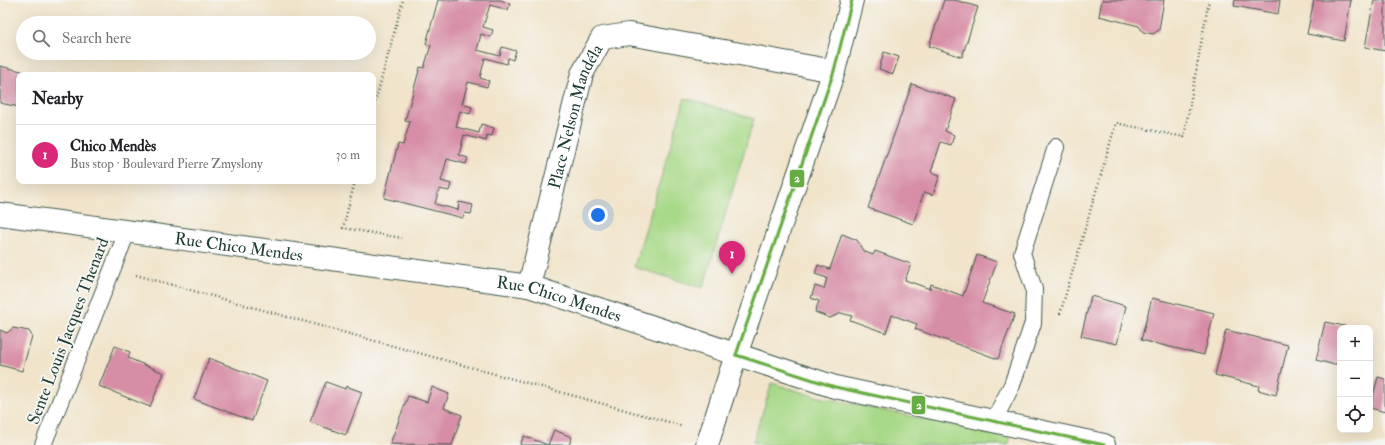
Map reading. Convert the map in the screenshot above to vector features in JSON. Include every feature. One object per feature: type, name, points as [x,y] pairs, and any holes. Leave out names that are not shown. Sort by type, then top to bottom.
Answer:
[{"type":"street","points":[[707,443],[834,71],[852,0]]},
{"type":"street","name":"Place Nelson Mandéla","points":[[528,286],[582,74],[602,38],[629,34],[834,71]]},
{"type":"street","name":"Rue Chico Mendes","points":[[0,214],[528,286],[835,388],[1104,445]]},
{"type":"lane","points":[[993,422],[1012,385],[1033,323],[1034,288],[1022,253],[1056,147]]},
{"type":"lane","name":"Sente Louis Jacques Thenard","points":[[43,445],[127,232]]},
{"type":"path","points":[[376,99],[403,0]]},
{"type":"path","points":[[1058,322],[1116,123],[1184,137],[1209,0]]},
{"type":"path","points":[[354,184],[343,228],[403,238]]},
{"type":"path","points":[[112,269],[676,424],[707,443]]},
{"type":"green space","points":[[685,98],[754,119],[703,288],[634,267]]},
{"type":"green space","points":[[772,383],[810,395],[1011,437],[1008,445],[762,445],[753,442]]},
{"type":"building","points":[[438,0],[501,0],[510,4],[508,10],[490,5],[483,27],[493,30],[491,37],[481,34],[477,50],[500,56],[502,47],[516,51],[513,60],[508,58],[507,64],[485,58],[480,78],[489,81],[487,87],[468,82],[462,104],[472,107],[470,114],[460,111],[456,127],[479,133],[481,124],[494,128],[492,136],[487,135],[486,141],[464,135],[459,155],[468,158],[466,164],[447,159],[441,181],[451,184],[449,191],[439,189],[435,204],[458,210],[459,202],[473,205],[471,214],[465,213],[463,218],[384,198],[398,144],[403,145],[410,122],[405,121],[420,67],[424,68],[431,45],[426,44]]},
{"type":"building","points":[[944,0],[955,0],[978,7],[962,57],[929,46]]},
{"type":"building","points":[[1102,0],[1164,0],[1159,30],[1153,34],[1143,32],[1139,26],[1099,16]]},
{"type":"building","points":[[1235,0],[1280,0],[1278,14],[1234,6]]},
{"type":"building","points":[[1314,0],[1351,0],[1344,41],[1307,34]]},
{"type":"building","points":[[1374,0],[1385,0],[1385,51],[1365,47]]},
{"type":"building","points":[[884,52],[899,57],[893,74],[879,69]]},
{"type":"building","points":[[0,66],[26,72],[16,72],[16,106],[0,103]]},
{"type":"building","points":[[912,84],[956,99],[945,131],[954,135],[951,145],[941,142],[931,172],[940,175],[933,195],[924,192],[913,224],[868,208]]},
{"type":"building","points":[[842,234],[857,240],[863,251],[873,255],[875,251],[911,264],[905,280],[930,289],[931,284],[963,296],[977,255],[997,262],[982,303],[1015,314],[998,359],[915,329],[917,324],[892,315],[886,333],[850,320],[852,316],[841,313],[830,318],[815,312],[819,301],[811,298],[815,286],[824,289],[827,278],[815,274],[818,265],[830,269]]},
{"type":"building","points":[[1091,296],[1126,306],[1117,344],[1081,336]]},
{"type":"building","points":[[1152,298],[1214,313],[1204,355],[1141,340]]},
{"type":"building","points":[[1325,322],[1339,325],[1337,325],[1337,363],[1335,365],[1316,360]]},
{"type":"building","points":[[13,328],[29,331],[32,336],[22,371],[0,365],[0,330],[7,333]]},
{"type":"building","points":[[1226,330],[1288,345],[1276,395],[1258,390],[1259,386],[1215,375]]},
{"type":"building","points":[[115,346],[130,352],[128,358],[164,373],[150,407],[99,386]]},
{"type":"building","points":[[209,358],[267,381],[252,421],[194,399]]},
{"type":"building","points":[[1378,377],[1385,379],[1385,412],[1373,409],[1373,396]]},
{"type":"building","points":[[326,382],[345,389],[346,386],[362,392],[346,435],[310,422]]},
{"type":"building","points":[[432,387],[449,394],[444,408],[462,415],[452,445],[390,444],[408,396],[427,402]]},
{"type":"building","points":[[554,430],[572,437],[569,445],[548,445]]},
{"type":"building","points":[[524,436],[548,445],[520,445]]},
{"type":"transit line","name":"2","points":[[736,355],[834,71],[852,0]]},
{"type":"transit line","name":"2","points":[[736,355],[835,387],[1104,445]]},
{"type":"place","name":"Chico Mendès","points":[[732,274]]}]
